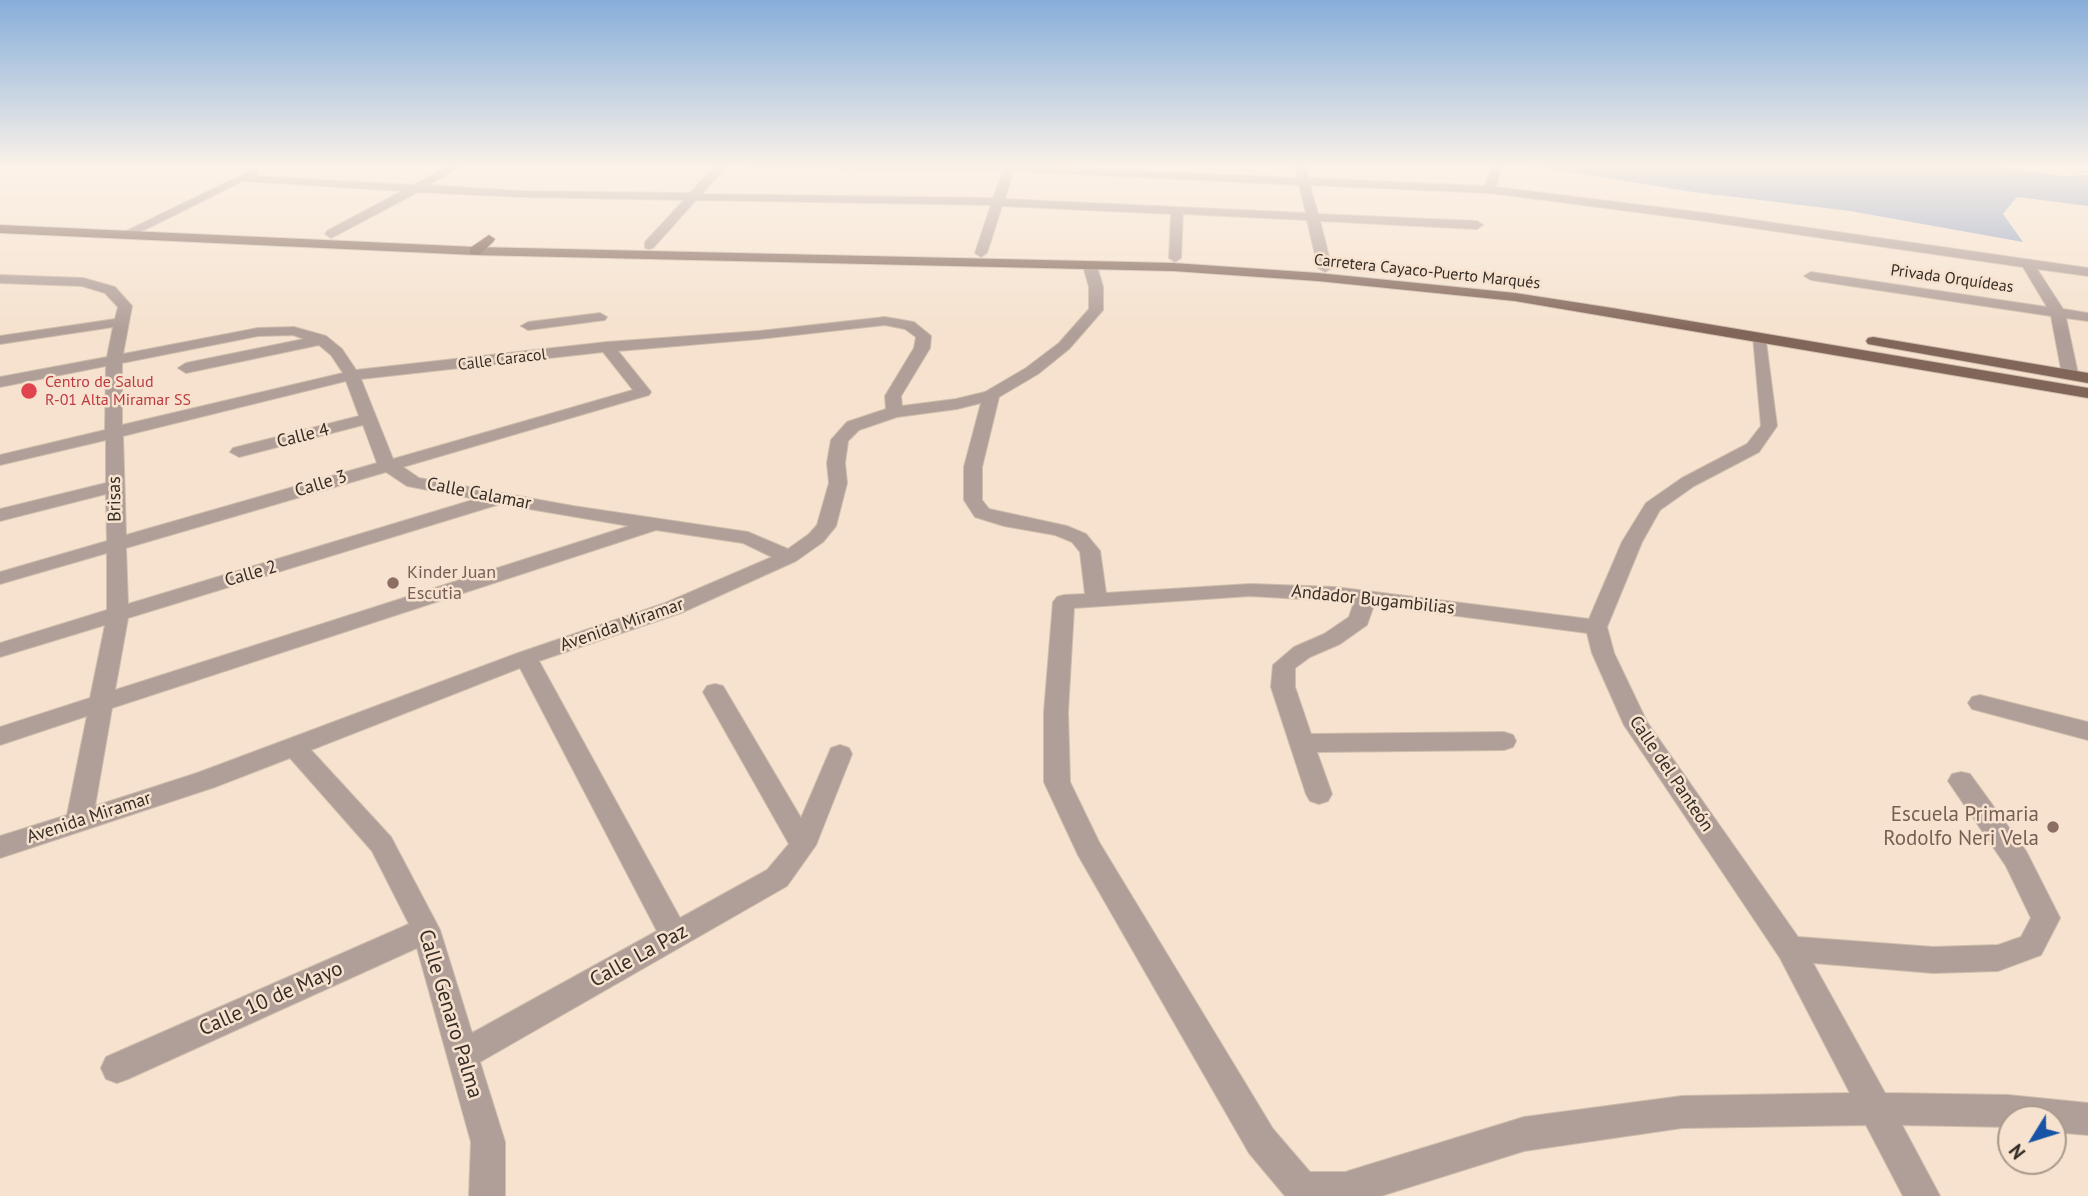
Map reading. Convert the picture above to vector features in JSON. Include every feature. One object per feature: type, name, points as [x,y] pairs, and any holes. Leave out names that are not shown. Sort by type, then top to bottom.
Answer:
[{"type":"highway","points":[[475,251],[489,239]]},
{"type":"main road","name":"Carretera Cayaco-Puerto Marqués","points":[[44,221],[649,245],[1175,258],[1325,268],[1508,286],[1674,308]]},
{"type":"main road","name":"Carretera Cayaco-Puerto Marqués","points":[[0,229],[475,251],[1173,267],[1318,277],[1515,297],[2088,393]]},
{"type":"main road","points":[[1612,312],[1703,318],[2070,378],[2088,378]]},
{"type":"main road","points":[[1863,340],[2070,378],[2088,385]]},
{"type":"street","points":[[124,235],[153,221]]},
{"type":"street","points":[[331,234],[355,221]]},
{"type":"street","points":[[649,245],[671,221]]},
{"type":"street","points":[[981,253],[990,221]]},
{"type":"street","points":[[1175,258],[1177,221]]},
{"type":"street","points":[[1315,221],[1325,268]]},
{"type":"street","points":[[1401,221],[1477,225]]},
{"type":"street","points":[[1731,221],[2088,272]]},
{"type":"street","points":[[2028,264],[2058,313],[2070,378]]},
{"type":"street","name":"Avenida Miramar","points":[[0,846],[79,823],[295,747],[526,658],[673,608],[789,557],[816,538],[826,526],[838,483],[836,463],[840,440],[853,426],[894,412],[957,404],[991,395],[1032,372],[1088,321],[1096,310],[1097,298],[1090,266]]},
{"type":"street","name":"Privada Orquídeas","points":[[1811,276],[2088,317]]},
{"type":"street","name":"Brisas","points":[[0,279],[83,282],[110,290],[125,306],[114,360],[118,612],[79,823]]},
{"type":"street","points":[[534,356],[527,321],[600,317]]},
{"type":"street","name":"Calle Caracol","points":[[1,460],[352,375],[607,347],[759,335],[885,321],[909,325],[924,336],[922,348],[893,396],[894,412]]},
{"type":"street","points":[[0,340],[121,322]]},
{"type":"street","points":[[0,382],[258,332],[294,331],[321,339],[337,352],[352,375],[386,464]]},
{"type":"street","points":[[1596,627],[1632,542],[1653,507],[1688,482],[1753,448],[1769,426],[1760,337]]},
{"type":"street","points":[[186,368],[321,339]]},
{"type":"street","name":"Calle 3","points":[[0,578],[116,546],[386,464],[643,392],[607,347]]},
{"type":"street","points":[[991,395],[972,467],[973,500],[982,513],[1004,520],[1060,530],[1079,538],[1090,551],[1056,712],[1057,782],[1088,847],[1261,1141],[1301,1189],[1345,1190],[1524,1134],[1682,1112],[1877,1109],[2008,1111],[2088,1119]]},
{"type":"street","name":"Calle 4","points":[[239,452],[368,419]]},
{"type":"street","name":"Calle Calamar","points":[[386,464],[413,482],[573,512],[748,538],[789,557]]},
{"type":"street","points":[[0,515],[115,486]]},
{"type":"street","name":"Calle 2","points":[[0,650],[118,612],[502,498]]},
{"type":"street","points":[[0,736],[654,524]]},
{"type":"street","name":"Andador Bugambilias","points":[[1080,601],[1250,590],[1335,593],[1596,627]]},
{"type":"street","points":[[1319,794],[1283,687],[1284,665],[1302,652],[1332,639],[1359,620],[1366,597]]},
{"type":"street","name":"Calle del Panteón","points":[[1596,627],[1603,653],[1636,725],[1790,949],[1922,1196]]},
{"type":"street","points":[[526,658],[675,937]]},
{"type":"street","points":[[715,692],[803,845]]},
{"type":"street","points":[[1980,703],[2088,731]]},
{"type":"street","points":[[1302,743],[1503,741]]},
{"type":"street","name":"Calle Genaro Palma","points":[[295,747],[317,775],[382,844],[426,930],[488,1142],[487,1196]]},
{"type":"street","name":"Calle La Paz","points":[[464,1054],[777,878],[803,845],[840,754]]},
{"type":"street","points":[[1790,949],[1933,960],[1998,958],[2031,946],[2046,918],[2016,859],[1961,781]]},
{"type":"street","name":"Calle 10 de Mayo","points":[[117,1068],[426,930]]},
{"type":"water","points":[[1905,221],[2008,221],[2023,242]]},
{"type":"place","name":"Centro de Salud R-01 Alta Miramar SS","points":[[29,391]]},
{"type":"place","name":"Kinder Juan Escutia","points":[[393,583]]},
{"type":"place","name":"Escuela Primaria Rodolfo Neri Vela","points":[[2053,827]]}]
